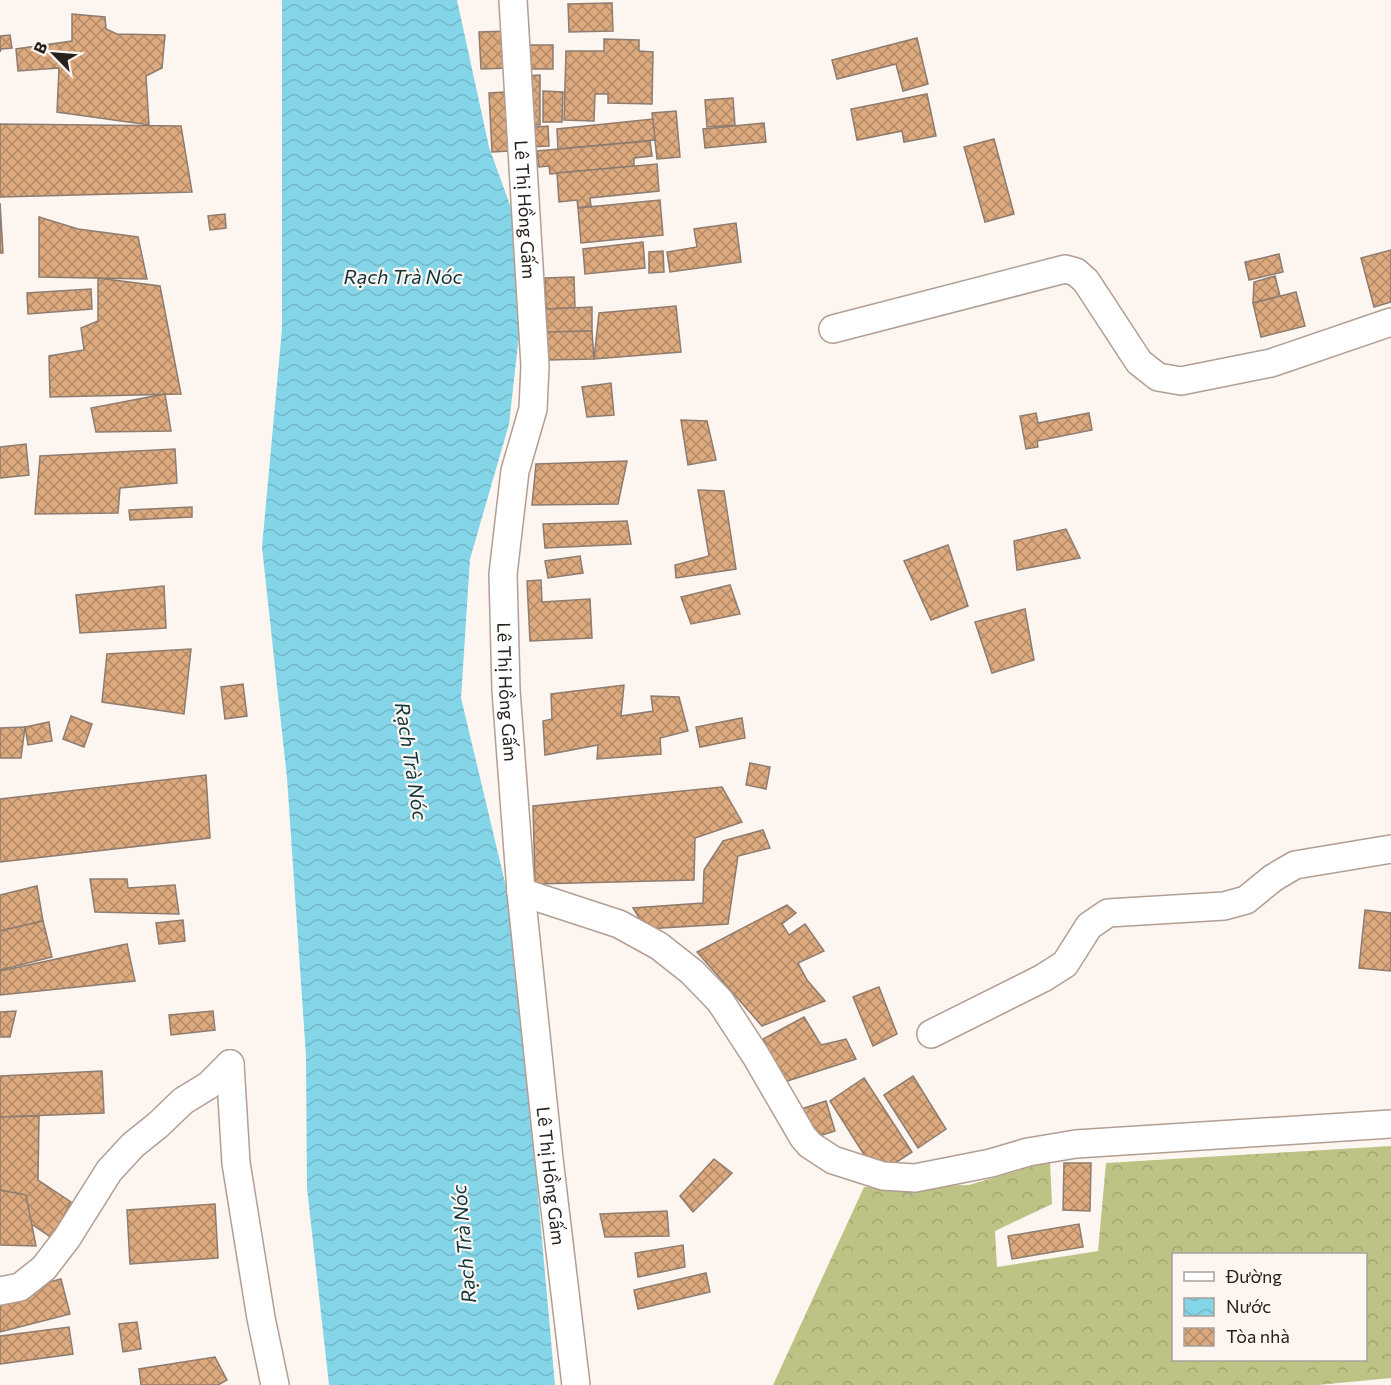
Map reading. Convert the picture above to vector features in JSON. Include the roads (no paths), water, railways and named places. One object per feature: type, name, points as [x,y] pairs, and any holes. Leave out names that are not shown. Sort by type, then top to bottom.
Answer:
[{"type":"street","name":"Lê Thị Hồng Gấm","points":[[513,0],[535,366],[533,409],[515,471],[503,574],[506,690],[521,892],[576,1385]]},
{"type":"street","points":[[833,328],[1065,269],[1076,272],[1086,281],[1139,362],[1158,377],[1181,381],[1270,363],[1391,322]]},
{"type":"street","points":[[931,1034],[1043,978],[1065,964],[1089,926],[1107,913],[1224,906],[1246,900],[1273,878],[1295,866],[1391,849]]},
{"type":"street","points":[[521,892],[619,924],[659,946],[692,972],[720,1001],[756,1056],[802,1137],[833,1160],[883,1176],[915,1178],[946,1173],[1028,1152],[1076,1144],[1391,1124]]},
{"type":"street","points":[[0,1291],[20,1287],[45,1268],[67,1238],[109,1171],[133,1145],[183,1101],[209,1085],[231,1064],[236,1163],[274,1385]]},
{"type":"water","name":"Rạch Trà Nóc","points":[[282,0],[457,0],[489,147],[528,255],[509,424],[470,559],[461,698],[513,916],[555,1385],[329,1385],[307,1188],[306,1056],[287,778],[262,547],[282,329]]}]
